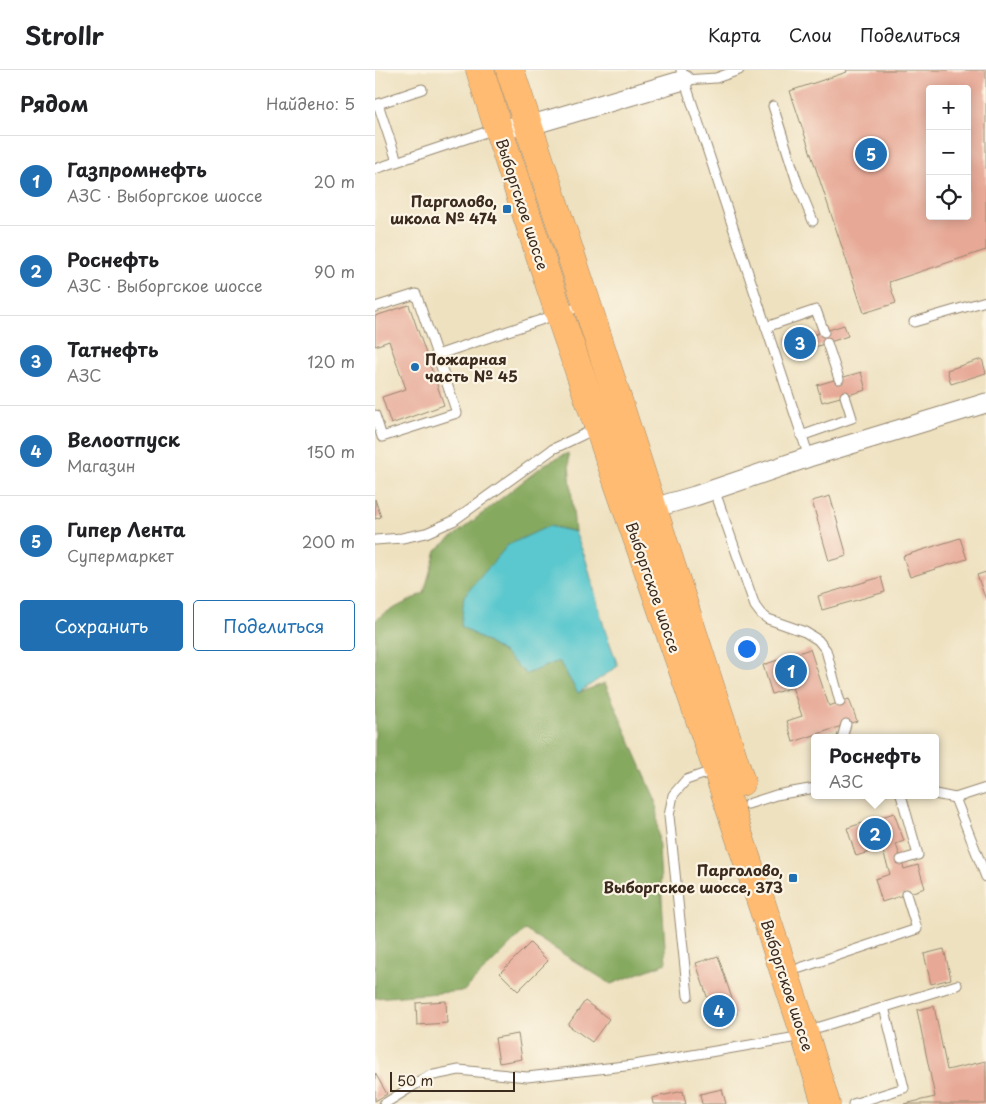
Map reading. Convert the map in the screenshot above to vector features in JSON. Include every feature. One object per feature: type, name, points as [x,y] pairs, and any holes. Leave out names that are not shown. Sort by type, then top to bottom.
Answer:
[{"type":"main road","name":"Выборгское шоссе","points":[[480,70],[559,313],[717,769],[812,1031],[845,1104]]},
{"type":"main road","name":"Выборгское шоссе","points":[[510,70],[800,968],[826,1104]]},
{"type":"street","points":[[498,128],[528,126],[683,75]]},
{"type":"street","points":[[653,508],[695,496],[809,457],[986,403]]},
{"type":"lane","points":[[739,70],[715,74],[683,75],[809,457]]},
{"type":"lane","points":[[397,161],[377,104],[421,88]]},
{"type":"lane","points":[[773,106],[797,182],[813,221]]},
{"type":"lane","points":[[375,169],[498,128]]},
{"type":"lane","points":[[375,308],[416,294],[457,413],[382,437],[375,416]]},
{"type":"lane","points":[[914,322],[986,301]]},
{"type":"lane","points":[[437,354],[587,304]]},
{"type":"lane","points":[[766,327],[817,310],[824,332]]},
{"type":"lane","points":[[827,343],[839,379]]},
{"type":"lane","points":[[801,436],[852,418],[845,396]]},
{"type":"lane","points":[[375,540],[402,538],[426,533],[453,521],[553,449],[599,427]]},
{"type":"lane","points":[[714,489],[755,606],[767,619],[805,632],[818,640],[826,650],[840,702]]},
{"type":"lane","points":[[843,734],[846,724]]},
{"type":"lane","points":[[688,996],[669,816],[673,796],[686,780],[717,769]]},
{"type":"lane","points":[[939,795],[955,798],[986,788]]},
{"type":"lane","points":[[748,804],[775,795],[811,789]]},
{"type":"lane","points":[[955,798],[986,877]]},
{"type":"lane","points":[[901,860],[917,854],[902,799]]},
{"type":"lane","points":[[800,968],[917,929],[906,894]]},
{"type":"lane","points":[[385,1104],[429,1076],[459,1070],[527,1077],[634,1064],[812,1031],[884,1007],[957,986]]},
{"type":"lane","points":[[853,1104],[904,1088],[884,1007]]},
{"type":"green space","points":[[568,453],[575,532],[549,526],[461,626],[504,653],[526,674],[559,661],[578,693],[605,683],[656,801],[666,963],[611,984],[525,930],[464,991],[375,998],[375,621],[383,614],[424,593],[436,550],[545,464]]},
{"type":"water","points":[[549,526],[575,532],[586,560],[604,627],[618,666],[578,693],[559,661],[526,674],[504,653],[461,626],[464,596],[508,545]]},
{"type":"building","points":[[846,70],[986,70],[986,250],[889,282],[896,303],[864,313],[790,91],[847,72]]},
{"type":"building","name":"Пожарная часть № 45","points":[[409,305],[444,405],[391,424],[382,397],[406,389],[389,341],[375,346],[375,316]]},
{"type":"building","points":[[844,325],[848,336],[791,355],[786,338],[808,331],[810,336]]},
{"type":"building","points":[[982,359],[986,373],[951,384],[947,370]]},
{"type":"building","points":[[861,372],[866,390],[822,402],[817,385]]},
{"type":"building","points":[[830,496],[847,556],[829,561],[812,501]]},
{"type":"building","points":[[375,499],[381,517],[375,519]]},
{"type":"building","points":[[960,538],[967,559],[910,577],[903,556]]},
{"type":"building","points":[[986,572],[986,600],[977,575]]},
{"type":"building","points":[[881,577],[885,592],[822,610],[818,596]]},
{"type":"building","points":[[810,649],[829,706],[849,699],[857,721],[817,734],[811,734],[811,736],[793,742],[787,721],[802,716],[792,687],[772,694],[763,665]]},
{"type":"building","points":[[894,813],[904,841],[896,844],[904,869],[918,865],[925,888],[882,902],[875,879],[890,874],[882,848],[856,856],[847,828]]},
{"type":"building","points":[[530,943],[548,961],[518,991],[500,973]]},
{"type":"building","points":[[944,949],[951,979],[931,984],[924,954]]},
{"type":"building","points":[[718,956],[737,1014],[715,1021],[696,963]]},
{"type":"building","points":[[446,1001],[447,1023],[417,1025],[416,1003]]},
{"type":"building","points":[[585,1001],[609,1019],[592,1042],[568,1025]]},
{"type":"building","points":[[934,1006],[947,1070],[986,1061],[986,1104],[904,1104],[935,1097],[917,1010]]},
{"type":"building","points":[[518,1034],[522,1059],[499,1063],[495,1038]]},
{"type":"building","points":[[375,1073],[387,1094],[375,1101]]},
{"type":"building","points":[[722,1089],[726,1104],[702,1104],[700,1094]]},
{"type":"building","points":[[683,1091],[686,1104],[653,1104],[652,1098]]},
{"type":"place","name":"Гипер Лента","points":[[871,154]]},
{"type":"place","name":"Парголово, школа № 474","points":[[507,209]]},
{"type":"place","name":"Татнефть","points":[[800,343]]},
{"type":"place","name":"Пожарная часть № 45","points":[[415,367]]},
{"type":"place","name":"Газпромнефть","points":[[791,671]]},
{"type":"place","name":"Роснефть","points":[[875,834]]},
{"type":"place","name":"Парголово, Выборгское шоссе, 373","points":[[793,878]]},
{"type":"place","name":"Велоотпуск","points":[[719,1011]]}]
